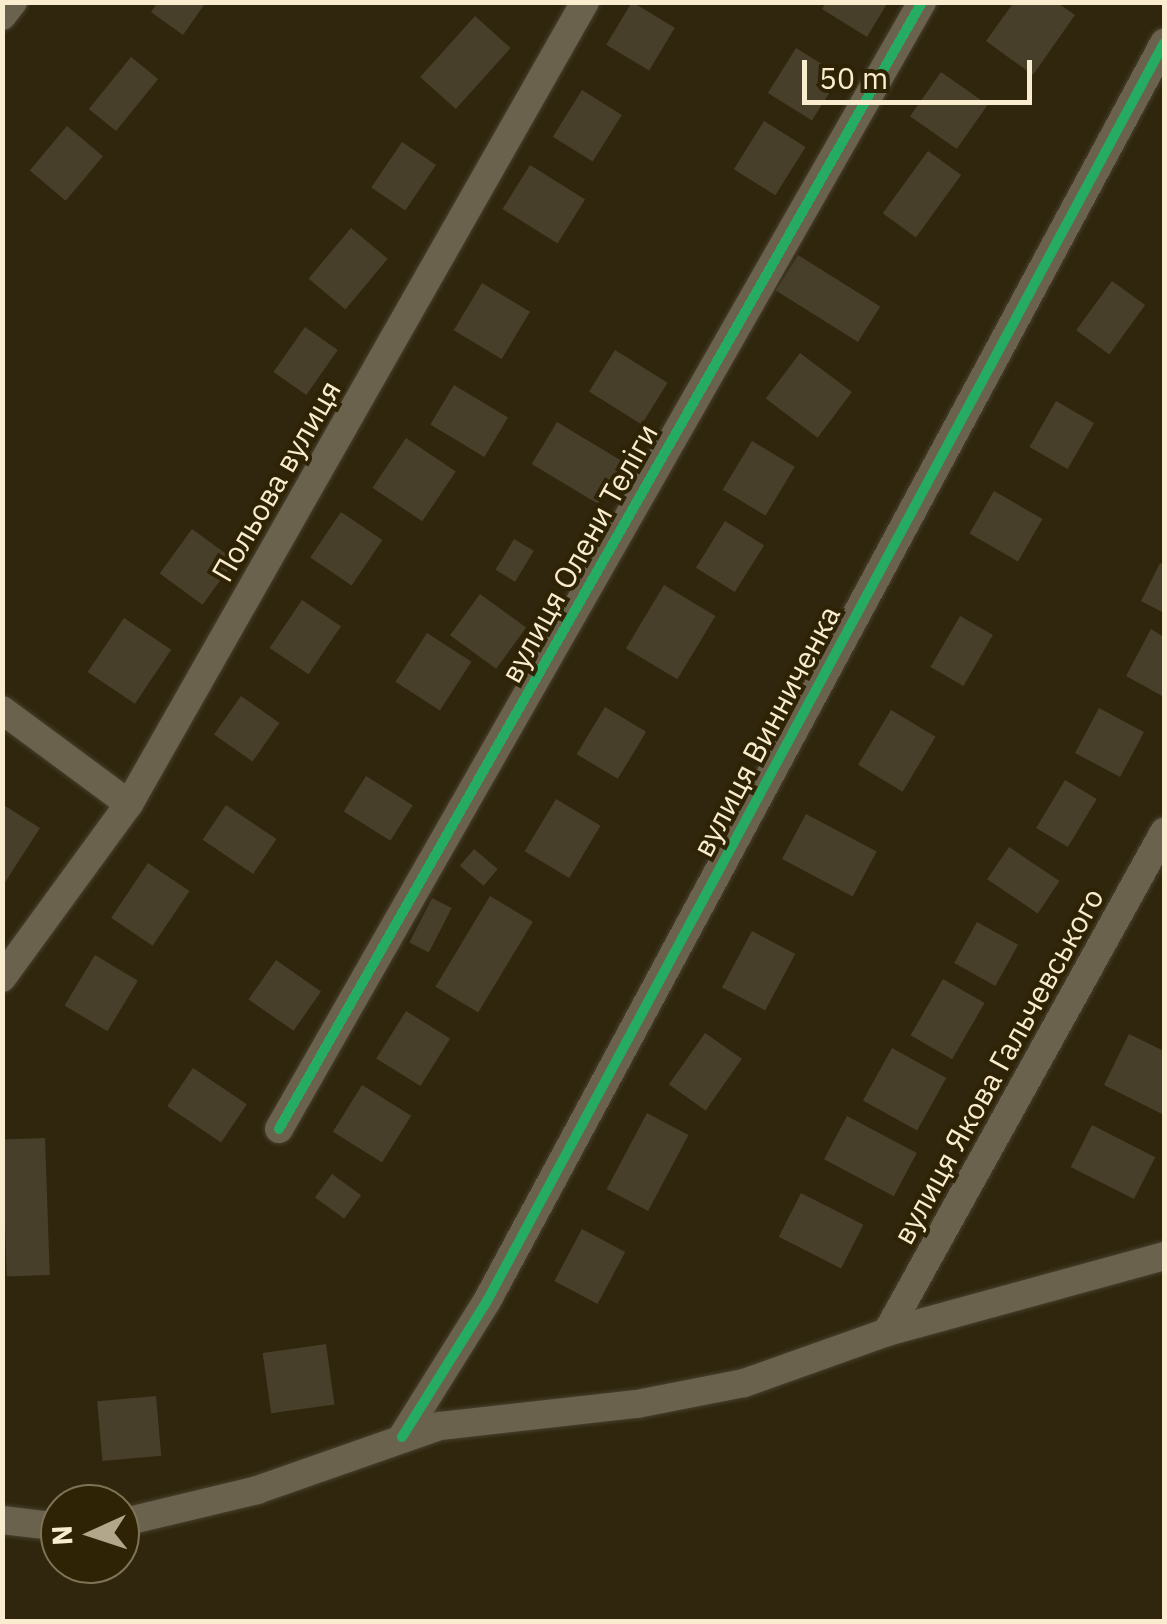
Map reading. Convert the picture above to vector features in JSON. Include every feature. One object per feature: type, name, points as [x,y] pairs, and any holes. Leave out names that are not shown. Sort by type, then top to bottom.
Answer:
[{"type":"street","points":[[2,16],[14,2]]},
{"type":"street","name":"Польова вулиця","points":[[2,978],[129,804],[585,2]]},
{"type":"street","name":"вулиця Олени Теліги","points":[[280,1130],[922,2]]},
{"type":"street","name":"вулиця Винниченка","points":[[402,1437],[487,1301],[1164,43]]},
{"type":"street","points":[[2,710],[129,804]]},
{"type":"street","name":"вулиця Якова Гальчевського","points":[[888,1332],[1164,832]]},
{"type":"street","points":[[140,1518],[257,1490],[402,1437],[474,1420],[710,1392],[888,1332],[1164,1256]]},
{"type":"street","points":[[2,1520],[40,1525]]},
{"type":"building","points":[[158,2],[206,2],[183,35],[151,12]]},
{"type":"building","points":[[632,2],[675,28],[649,71],[606,45]]},
{"type":"building","points":[[826,2],[888,2],[867,37],[822,9]]},
{"type":"building","points":[[1014,2],[1056,2],[1075,15],[1033,75],[986,41]]},
{"type":"building","points":[[475,16],[511,48],[456,109],[420,77]]},
{"type":"building","points":[[796,48],[840,76],[812,121],[768,93]]},
{"type":"building","points":[[131,57],[158,79],[116,131],[89,109]]},
{"type":"building","points":[[941,72],[988,105],[957,149],[910,116]]},
{"type":"building","points":[[582,90],[622,115],[593,162],[553,137]]},
{"type":"building","points":[[764,121],[806,147],[775,195],[734,169]]},
{"type":"building","points":[[67,126],[103,156],[66,201],[30,170]]},
{"type":"building","points":[[402,142],[436,165],[405,211],[371,188]]},
{"type":"building","points":[[928,151],[961,175],[916,237],[883,213]]},
{"type":"building","points":[[530,165],[585,199],[558,244],[502,209]]},
{"type":"building","points":[[351,228],[388,259],[345,309],[309,279]]},
{"type":"building","points":[[798,255],[880,306],[858,342],[776,291]]},
{"type":"building","points":[[1112,281],[1145,305],[1109,354],[1076,330]]},
{"type":"building","points":[[482,283],[530,312],[502,359],[454,330]]},
{"type":"building","points":[[305,327],[338,350],[306,395],[273,372]]},
{"type":"building","points":[[615,350],[668,383],[642,424],[589,392]]},
{"type":"building","points":[[800,353],[852,392],[818,438],[766,399]]},
{"type":"building","points":[[454,385],[508,417],[484,457],[430,424]]},
{"type":"building","points":[[1056,401],[1094,423],[1068,469],[1030,447]]},
{"type":"building","points":[[557,422],[623,462],[598,504],[532,464]]},
{"type":"building","points":[[406,438],[456,472],[422,521],[372,488]]},
{"type":"building","points":[[752,441],[795,467],[766,516],[723,490]]},
{"type":"building","points":[[994,491],[1042,519],[1018,561],[970,533]]},
{"type":"building","points":[[341,512],[382,540],[352,586],[310,558]]},
{"type":"building","points":[[725,521],[764,545],[735,592],[696,568]]},
{"type":"building","points":[[192,529],[235,560],[203,605],[160,573]]},
{"type":"building","points":[[514,539],[534,551],[515,582],[495,570]]},
{"type":"building","points":[[1160,563],[1164,565],[1164,613],[1141,601]]},
{"type":"building","points":[[664,585],[715,616],[677,679],[626,648]]},
{"type":"building","points":[[480,594],[526,628],[496,669],[450,635]]},
{"type":"building","points":[[302,600],[341,626],[309,674],[270,648]]},
{"type":"building","points":[[960,616],[993,635],[963,686],[930,667]]},
{"type":"building","points":[[124,618],[171,650],[135,704],[88,672]]},
{"type":"building","points":[[1151,629],[1164,637],[1164,697],[1126,676]]},
{"type":"building","points":[[427,633],[471,662],[440,711],[395,682]]},
{"type":"building","points":[[241,696],[280,723],[253,761],[214,735]]},
{"type":"building","points":[[605,707],[646,732],[618,779],[577,754]]},
{"type":"building","points":[[1099,708],[1144,732],[1120,777],[1075,753]]},
{"type":"building","points":[[891,710],[936,737],[903,792],[858,765]]},
{"type":"building","points":[[366,776],[413,805],[390,841],[344,812]]},
{"type":"building","points":[[1065,780],[1097,799],[1068,847],[1036,828]]},
{"type":"building","points":[[556,799],[601,826],[569,878],[525,851]]},
{"type":"building","points":[[2,804],[40,828],[2,887]]},
{"type":"building","points":[[226,805],[277,839],[253,874],[203,840]]},
{"type":"building","points":[[806,814],[877,852],[853,897],[782,859]]},
{"type":"building","points":[[1009,847],[1060,881],[1038,913],[987,879]]},
{"type":"building","points":[[474,849],[498,869],[484,886],[460,866]]},
{"type":"building","points":[[148,863],[189,891],[153,946],[111,918]]},
{"type":"building","points":[[490,896],[533,922],[478,1013],[435,987]]},
{"type":"building","points":[[432,898],[452,908],[429,953],[409,943]]},
{"type":"building","points":[[977,922],[1018,945],[995,986],[954,963]]},
{"type":"building","points":[[752,931],[795,954],[765,1011],[722,988]]},
{"type":"building","points":[[95,955],[138,981],[107,1031],[65,1006]]},
{"type":"building","points":[[276,960],[321,992],[294,1031],[248,999]]},
{"type":"building","points":[[943,979],[985,1003],[952,1059],[911,1035]]},
{"type":"building","points":[[406,1011],[450,1039],[420,1086],[376,1058]]},
{"type":"building","points":[[705,1033],[742,1059],[706,1110],[669,1085]]},
{"type":"building","points":[[1129,1034],[1164,1051],[1164,1115],[1104,1085]]},
{"type":"building","points":[[892,1048],[946,1078],[917,1131],[863,1100]]},
{"type":"building","points":[[193,1068],[247,1104],[221,1142],[167,1106]]},
{"type":"building","points":[[362,1085],[411,1116],[382,1162],[333,1132]]},
{"type":"building","points":[[647,1113],[688,1135],[648,1211],[607,1189]]},
{"type":"building","points":[[847,1116],[917,1153],[894,1196],[824,1159]]},
{"type":"building","points":[[1092,1125],[1155,1157],[1134,1199],[1071,1167]]},
{"type":"building","points":[[45,1138],[50,1275],[7,1276],[2,1140]]},
{"type":"building","points":[[332,1174],[361,1195],[344,1219],[315,1197]]},
{"type":"building","points":[[801,1193],[863,1225],[841,1268],[779,1237]]},
{"type":"building","points":[[582,1229],[625,1252],[598,1304],[554,1281]]},
{"type":"building","points":[[326,1344],[334,1404],[271,1413],[263,1353]]},
{"type":"building","points":[[156,1396],[161,1456],[102,1461],[97,1401]]},
{"type":"cycle path","points":[[279,1129],[922,2]]},
{"type":"cycle path","points":[[402,1437],[487,1301],[1164,43]]}]
